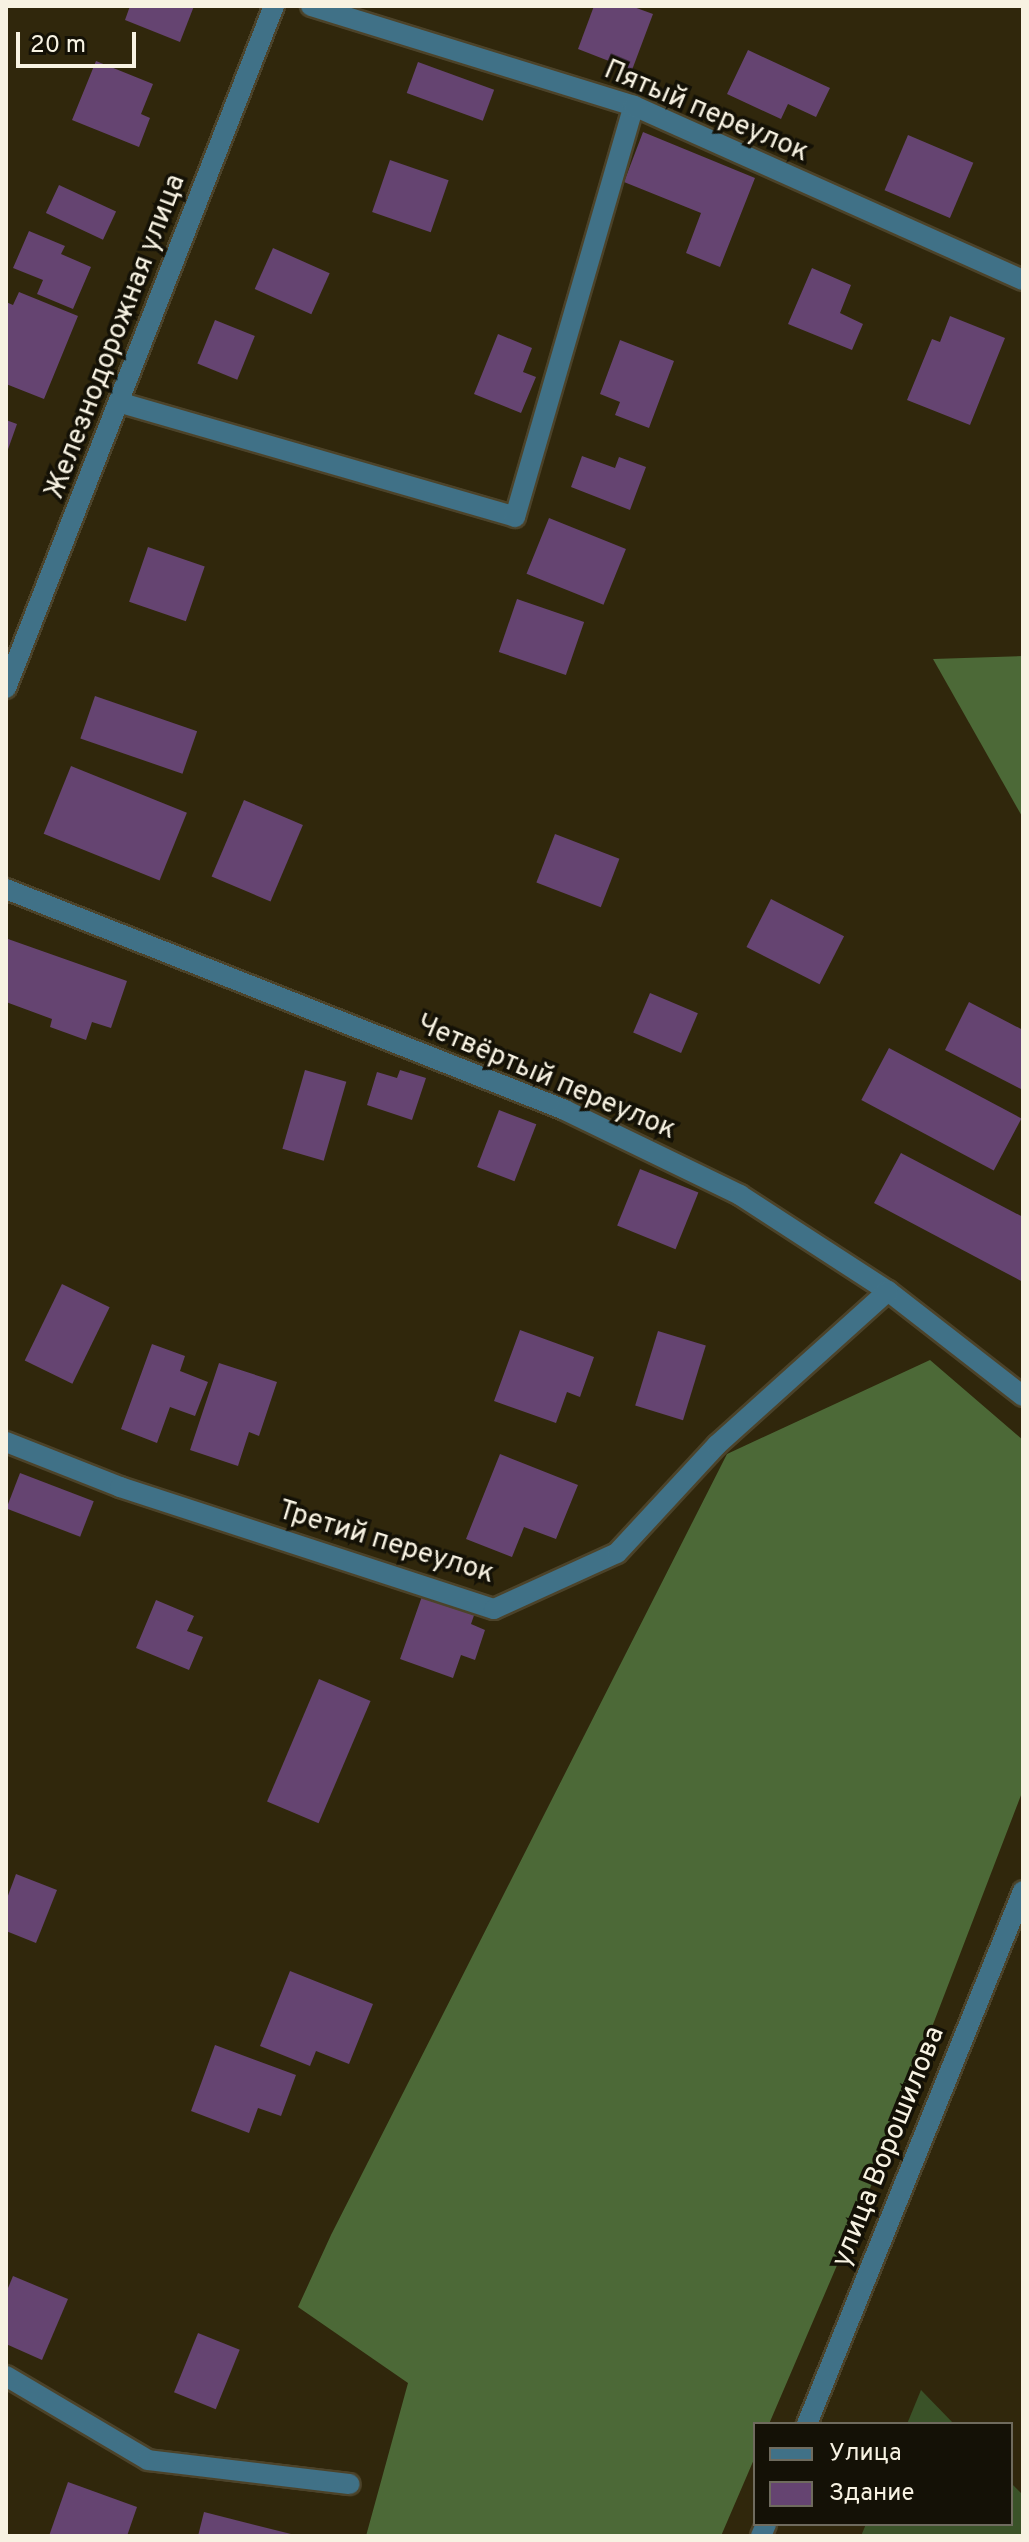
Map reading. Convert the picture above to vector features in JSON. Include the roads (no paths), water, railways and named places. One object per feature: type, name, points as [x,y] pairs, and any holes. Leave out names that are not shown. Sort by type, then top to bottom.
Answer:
[{"type":"street","name":"Железнодорожная улица","points":[[6,688],[121,403],[274,6]]},
{"type":"street","name":"Пятый переулок","points":[[311,6],[634,106],[1023,280]]},
{"type":"street","points":[[121,403],[515,517],[634,106]]},
{"type":"street","name":"Четвёртый переулок","points":[[6,889],[565,1110],[740,1195],[888,1291],[1023,1396]]},
{"type":"street","name":"Третий переулок","points":[[6,1442],[120,1487],[494,1609],[617,1553],[717,1445],[888,1291]]},
{"type":"street","name":"улица Ворошилова","points":[[808,2422],[1023,1891]]},
{"type":"street","points":[[6,2376],[148,2460],[350,2484]]}]
